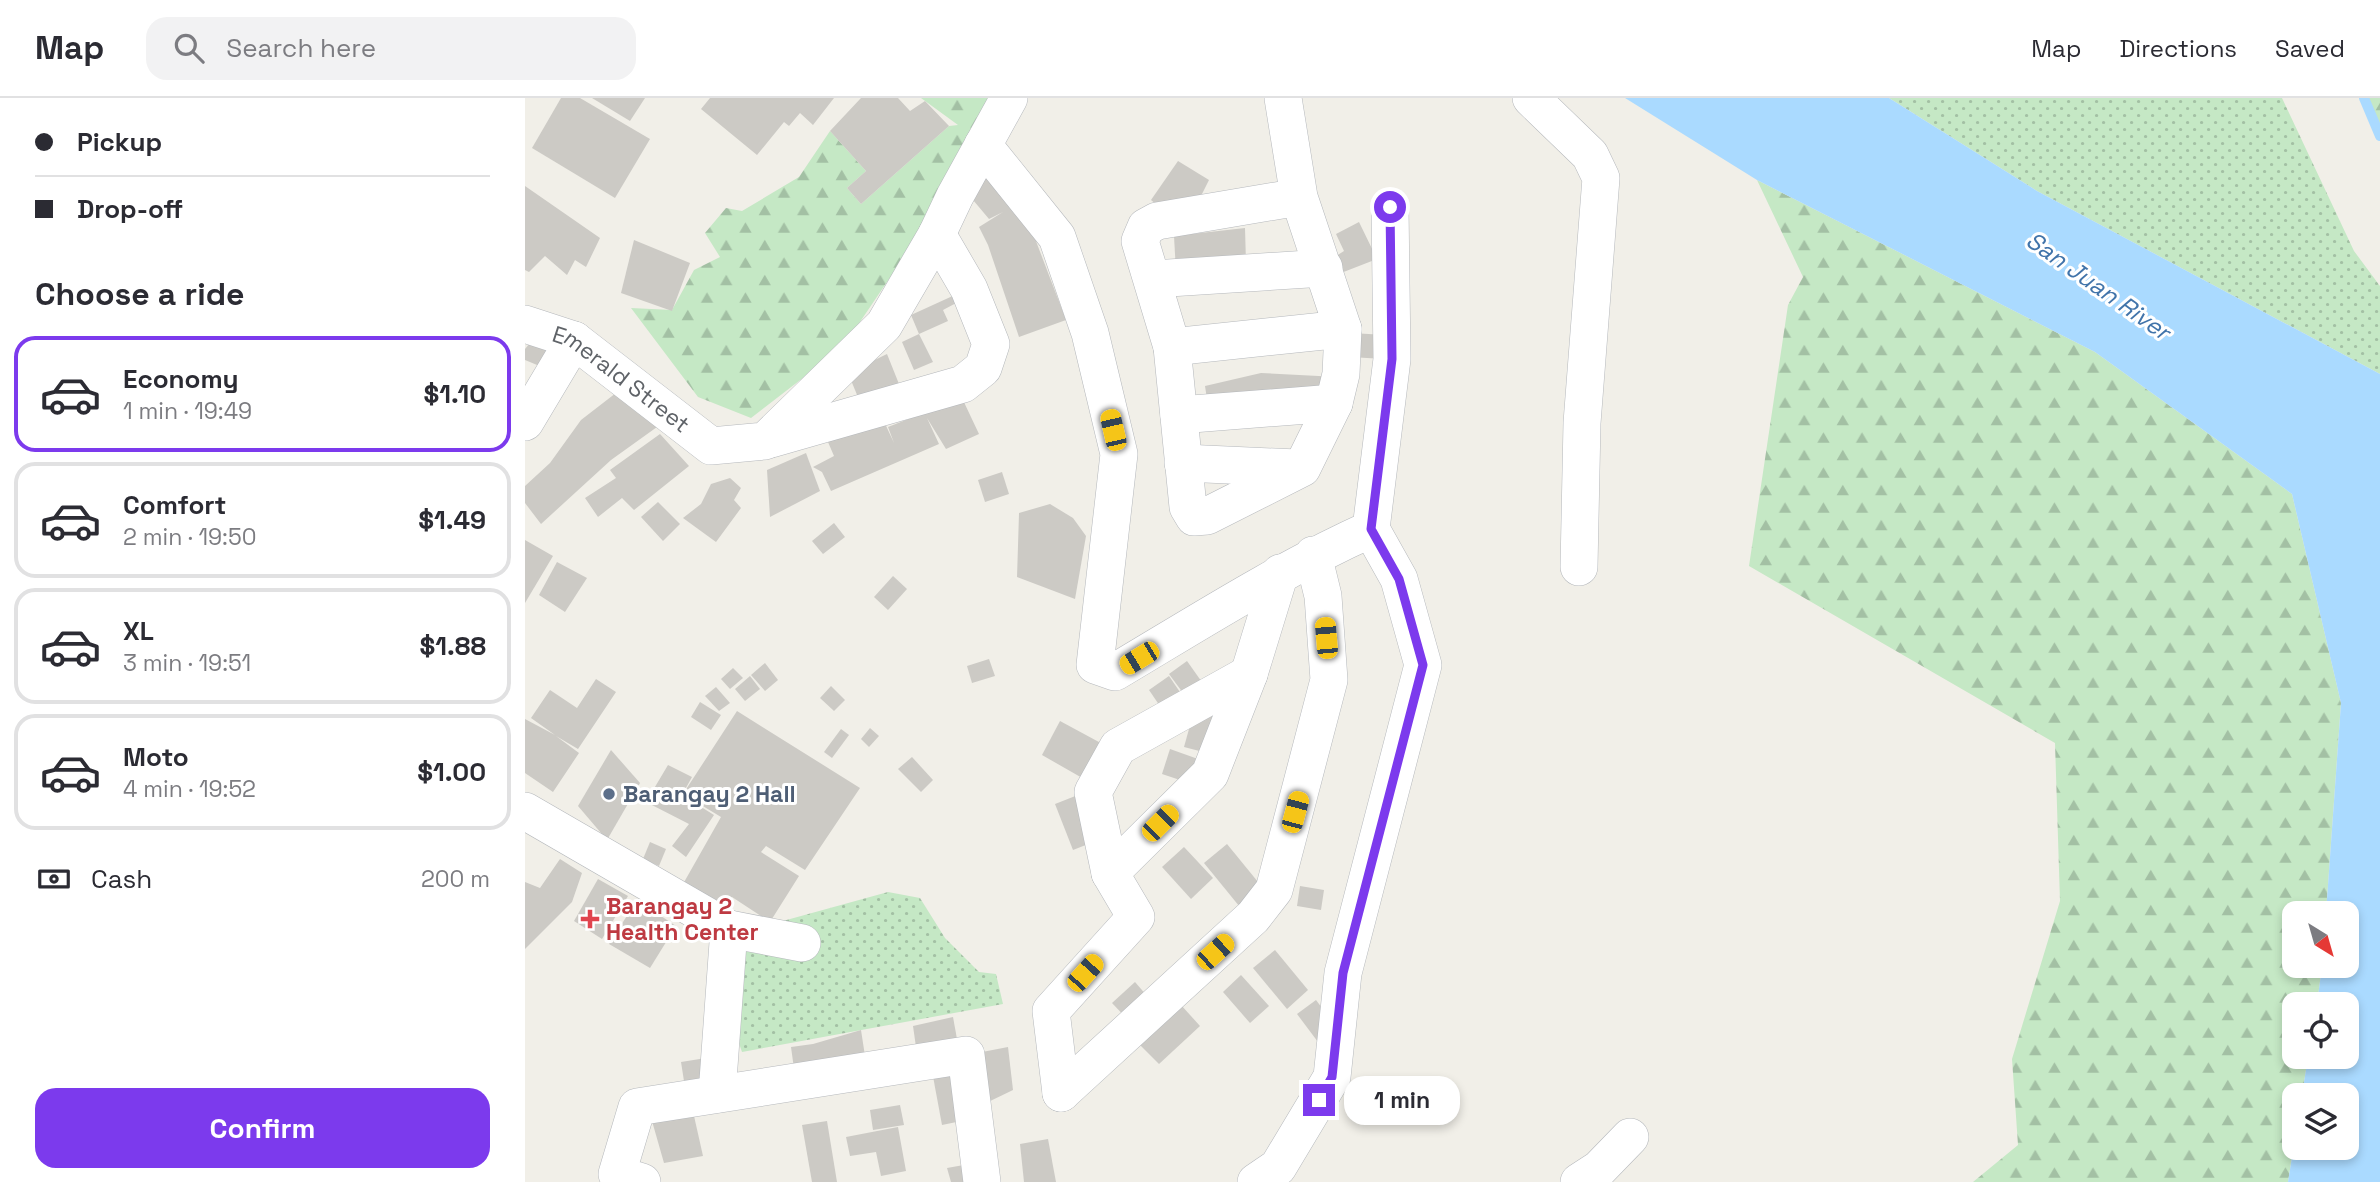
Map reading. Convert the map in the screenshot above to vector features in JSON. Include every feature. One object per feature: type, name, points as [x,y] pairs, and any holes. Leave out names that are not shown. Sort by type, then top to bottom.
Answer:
[{"type":"street","points":[[765,441],[884,325],[937,234],[1009,98]]},
{"type":"street","points":[[1283,98],[1300,197],[1343,328],[1341,374],[1334,403],[1302,468],[1207,516],[1194,517],[1188,507],[1173,347],[1140,241],[1146,227],[1157,221],[1300,197]]},
{"type":"street","points":[[1531,98],[1590,155],[1601,178],[1582,423],[1579,567]]},
{"type":"street","points":[[983,145],[1057,237],[1090,333],[1119,454],[1095,665],[1115,672],[1280,573],[1371,529]]},
{"type":"street","points":[[1256,1182],[1278,1167],[1332,1077],[1343,973],[1423,665],[1399,579],[1371,529],[1392,359],[1390,207]]},
{"type":"street","points":[[765,441],[963,384],[983,368],[991,344],[968,289],[937,234]]},
{"type":"street","points":[[1153,279],[1324,268]]},
{"type":"street","name":"Emerald Street","points":[[525,324],[574,340],[711,446],[765,441]]},
{"type":"street","points":[[1173,347],[1343,328]]},
{"type":"street","points":[[525,422],[574,340]]},
{"type":"street","points":[[1179,415],[1334,403]]},
{"type":"street","points":[[1183,463],[1302,468]]},
{"type":"street","points":[[1249,674],[1118,747],[1093,792],[1110,873],[1136,917],[1051,1011],[1061,1093],[1253,917],[1274,890],[1329,680],[1323,596],[1313,555]]},
{"type":"street","points":[[1110,873],[1210,774],[1249,674],[1280,573]]},
{"type":"street","points":[[525,811],[729,929],[802,943]]},
{"type":"street","points":[[717,1094],[729,929]]},
{"type":"street","points":[[642,1182],[617,1174],[637,1107],[966,1055],[982,1182]]},
{"type":"street","points":[[1579,1182],[1599,1170],[1630,1137]]},
{"type":"green space","points":[[921,98],[1009,98],[843,347],[751,418],[698,397],[631,308],[672,310],[694,270],[720,257],[705,233],[726,208],[742,211],[799,177],[830,131],[866,171],[847,188],[861,204],[949,126],[958,125]]},
{"type":"green space","points":[[1889,98],[2282,98],[2354,251],[2380,286],[2380,374],[2037,191]]},
{"type":"green space","points":[[2364,98],[2380,98],[2380,136]]},
{"type":"green space","points":[[1757,180],[2095,352],[2292,494],[2341,703],[2327,901],[2282,901],[2282,978],[2320,978],[2319,992],[2282,992],[2282,1069],[2306,1069],[2304,1083],[2282,1083],[2282,1160],[2291,1160],[2288,1182],[1973,1182],[2018,1145],[2012,1059],[2060,901],[2055,743],[1749,566],[1788,305],[1803,277]]},
{"type":"green space","points":[[888,892],[920,898],[945,938],[979,972],[996,974],[1003,1004],[742,1052],[724,999],[720,949],[761,927]]},
{"type":"water","name":"San Juan River","points":[[1625,98],[1889,98],[2037,191],[2380,374],[2380,1182],[2288,1182],[2291,1160],[2359,1160],[2359,1083],[2304,1083],[2306,1069],[2359,1069],[2359,992],[2319,992],[2320,978],[2359,978],[2359,901],[2327,901],[2341,703],[2292,494],[2095,352],[1757,180]]},
{"type":"building","points":[[561,98],[580,98],[650,139],[615,198],[532,148]]},
{"type":"building","points":[[592,98],[645,98],[630,121]]},
{"type":"building","points":[[710,98],[834,98],[813,125],[800,113],[789,126],[784,122],[757,155],[701,109]]},
{"type":"building","points":[[861,98],[898,98],[910,111],[925,101],[949,126],[861,204],[847,188],[866,171],[830,131]]},
{"type":"building","points":[[1178,161],[1209,180],[1194,210],[1167,213],[1151,200]]},
{"type":"building","points":[[987,164],[1031,228],[1066,320],[1019,337],[988,245],[979,227],[1003,212],[989,219],[968,194]]},
{"type":"building","points":[[525,186],[600,238],[586,267],[575,260],[567,275],[545,256],[529,272],[525,270]]},
{"type":"building","points":[[1359,222],[1377,259],[1341,273],[1333,258],[1344,251],[1336,234]]},
{"type":"building","points":[[1245,228],[1246,263],[1176,272],[1174,236]]},
{"type":"building","points":[[634,240],[690,263],[672,311],[621,293]]},
{"type":"building","points":[[957,294],[960,301],[943,310],[948,321],[919,334],[911,315]]},
{"type":"building","points":[[1351,333],[1386,335],[1384,359],[1350,357]]},
{"type":"building","points":[[919,334],[933,362],[914,370],[902,342]]},
{"type":"building","points":[[534,338],[553,348],[542,367],[525,360],[525,349]]},
{"type":"building","points":[[887,354],[899,384],[860,402],[848,373]]},
{"type":"building","points":[[1261,373],[1338,377],[1330,399],[1209,412],[1205,386]]},
{"type":"building","points":[[625,386],[657,427],[611,460],[541,524],[525,503],[525,486],[550,463],[581,420]]},
{"type":"building","points":[[962,398],[979,434],[946,449],[927,418],[939,444],[831,491],[822,472],[813,467],[834,456],[828,442],[850,430],[882,417],[894,443],[888,427]]},
{"type":"building","points":[[660,434],[689,466],[634,510],[622,498],[598,517],[585,498],[616,478],[610,470]]},
{"type":"building","points":[[806,453],[820,491],[770,517],[767,470]]},
{"type":"building","points":[[1002,472],[1009,494],[985,502],[978,480]]},
{"type":"building","points":[[730,478],[741,488],[734,500],[741,508],[716,542],[683,518],[701,504],[711,484]]},
{"type":"building","points":[[658,502],[680,524],[663,541],[641,517]]},
{"type":"building","points":[[1050,504],[1073,518],[1086,536],[1075,599],[1017,577],[1019,513]]},
{"type":"building","points":[[834,523],[845,537],[823,554],[812,541]]},
{"type":"building","points":[[525,540],[553,556],[525,603]]},
{"type":"building","points":[[557,562],[587,578],[565,612],[539,595]]},
{"type":"building","points":[[893,576],[907,589],[888,610],[874,597]]},
{"type":"building","points":[[989,659],[995,676],[972,683],[967,666]]},
{"type":"building","points":[[1187,661],[1204,685],[1186,697],[1169,674]]},
{"type":"building","points":[[765,663],[778,680],[765,691],[751,675]]},
{"type":"building","points":[[733,668],[743,678],[730,689],[721,679]]},
{"type":"building","points":[[750,676],[760,689],[745,701],[735,689]]},
{"type":"building","points":[[1169,676],[1184,698],[1164,712],[1149,690]]},
{"type":"building","points":[[596,679],[616,692],[578,749],[556,736],[579,753],[553,792],[525,773],[525,719],[555,735],[531,718],[550,690],[577,708]]},
{"type":"building","points":[[831,686],[845,700],[834,711],[820,698]]},
{"type":"building","points":[[716,687],[730,703],[719,711],[705,696]]},
{"type":"building","points":[[700,702],[721,715],[711,730],[691,717]]},
{"type":"building","points":[[737,711],[860,788],[805,870],[766,846],[761,852],[799,876],[770,922],[732,897],[723,911],[683,884],[721,817],[683,794]]},
{"type":"building","points":[[1194,711],[1222,718],[1211,754],[1184,747]]},
{"type":"building","points":[[1060,721],[1110,748],[1091,783],[1042,755]]},
{"type":"building","points":[[870,728],[879,736],[869,747],[861,739]]},
{"type":"building","points":[[841,729],[849,735],[832,758],[824,752]]},
{"type":"building","points":[[1170,749],[1198,759],[1189,783],[1162,774]]},
{"type":"building","name":"Barangay 2 Hall","points":[[611,750],[640,783],[607,840],[578,806]]},
{"type":"building","points":[[912,757],[933,780],[921,792],[898,769]]},
{"type":"building","points":[[668,765],[692,777],[682,795],[714,815],[686,857],[672,846],[689,824],[646,802]]},
{"type":"building","points":[[1083,793],[1101,839],[1073,850],[1055,804]]},
{"type":"building","points":[[650,842],[666,849],[659,866],[643,859]]},
{"type":"building","points":[[1227,844],[1267,893],[1244,912],[1204,863]]},
{"type":"building","points":[[1184,847],[1213,878],[1191,899],[1162,867]]},
{"type":"building","points":[[560,859],[582,873],[572,902],[525,949],[525,882],[540,888]]},
{"type":"building","points":[[598,879],[628,896],[602,939],[574,921]]},
{"type":"building","points":[[1300,886],[1324,890],[1321,910],[1297,906]]},
{"type":"building","points":[[637,900],[676,926],[650,968],[609,944]]},
{"type":"building","points":[[1275,950],[1308,990],[1287,1009],[1253,968]]},
{"type":"building","points":[[1241,975],[1269,1006],[1250,1023],[1223,992]]},
{"type":"building","points":[[1135,982],[1154,1004],[1132,1024],[1112,1003]]},
{"type":"building","points":[[1316,1000],[1337,1028],[1318,1042],[1297,1014]]},
{"type":"building","points":[[1181,1005],[1200,1026],[1159,1064],[1138,1043]]},
{"type":"building","points":[[953,1017],[959,1050],[918,1061],[913,1026]]},
{"type":"building","points":[[861,1030],[867,1069],[795,1076],[791,1047],[813,1044]]},
{"type":"building","points":[[1008,1047],[1013,1090],[982,1105],[977,1053]]},
{"type":"building","points":[[706,1058],[711,1090],[686,1094],[681,1062]]},
{"type":"building","points":[[961,1065],[971,1119],[942,1125],[932,1071]]},
{"type":"building","points":[[900,1105],[904,1125],[873,1130],[870,1110]]},
{"type":"building","points":[[692,1107],[703,1156],[664,1163],[650,1114]]},
{"type":"building","points":[[827,1121],[837,1182],[812,1182],[802,1125]]},
{"type":"building","points":[[898,1127],[906,1171],[881,1176],[876,1152],[850,1156],[846,1137]]},
{"type":"building","points":[[1048,1139],[1056,1182],[1024,1182],[1020,1144]]},
{"type":"building","points":[[975,1163],[979,1182],[951,1182],[947,1168]]},
{"type":"waterway","points":[[2364,98],[2380,136]]},
{"type":"place","name":"Barangay 2 Hall","points":[[609,794]]},
{"type":"place","name":"Barangay 2 Health Center","points":[[590,919]]},
{"type":"route","points":[[1319,1100],[1332,1077],[1343,973],[1423,665],[1399,579],[1371,529],[1392,359],[1390,207]]}]
